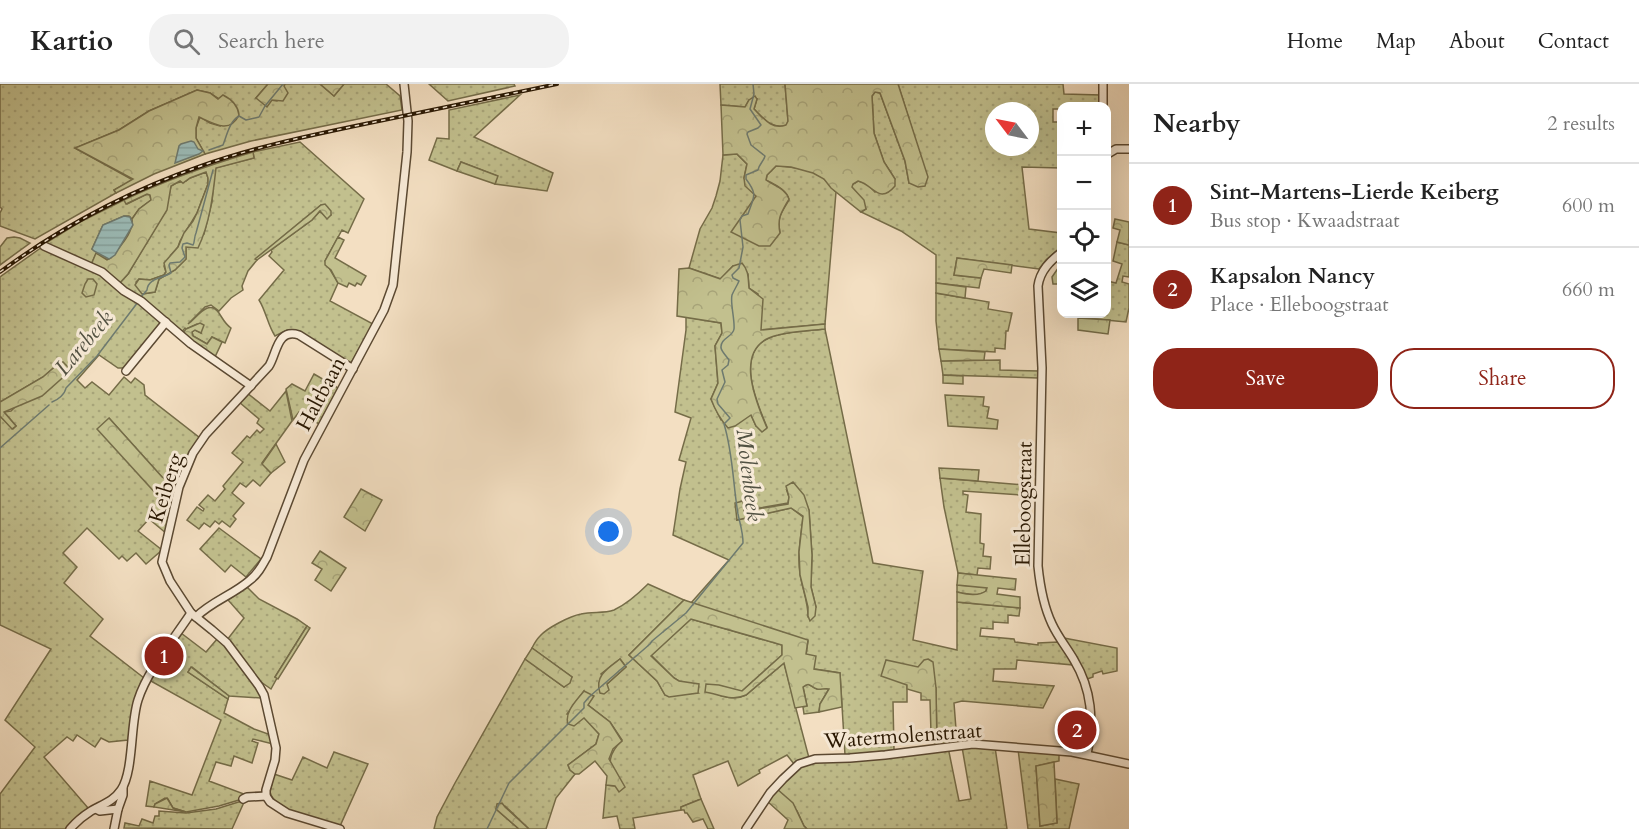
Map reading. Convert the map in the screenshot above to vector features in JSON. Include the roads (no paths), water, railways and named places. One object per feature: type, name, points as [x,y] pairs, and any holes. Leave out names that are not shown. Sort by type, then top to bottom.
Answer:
[{"type":"street","name":"Haltbaan","points":[[114,829],[127,776],[135,711],[147,679],[193,615],[236,590],[259,571],[267,557],[304,460],[384,310],[393,285],[407,152],[408,121],[404,84]]},
{"type":"street","points":[[1103,84],[1103,102]]},
{"type":"street","points":[[1111,152],[1116,149],[1129,149]]},
{"type":"street","points":[[44,246],[102,272],[180,334],[251,386]]},
{"type":"street","name":"Elleboogstraat","points":[[1057,256],[1044,269],[1039,282],[1042,368],[1038,566],[1042,594],[1050,619],[1088,689],[1091,714],[1087,754]]},
{"type":"street","points":[[126,371],[166,322]]},
{"type":"street","name":"Keiberg","points":[[193,615],[170,581],[162,562],[179,487],[201,440],[272,361],[278,342],[288,335],[293,333],[299,335],[353,369]]},
{"type":"street","points":[[193,615],[226,643],[255,678],[264,695],[276,748],[275,760],[266,790],[270,802],[287,813],[340,829]]},
{"type":"street","name":"Watermolenstraat","points":[[746,829],[770,793],[787,774],[799,764],[814,759],[885,755],[973,744],[1087,754],[1129,764]]},
{"type":"street","points":[[70,829],[82,817],[114,798],[123,788]]},
{"type":"street","points":[[243,800],[247,797],[267,796]]},
{"type":"street","points":[[96,809],[100,811],[118,808]]},
{"type":"water","points":[[191,141],[203,151],[175,163],[179,146]]},
{"type":"water","points":[[124,216],[130,217],[133,225],[115,255],[109,259],[94,251],[92,249],[103,225]]},
{"type":"waterway","name":"Larebeek","points":[[209,150],[223,145],[231,125],[239,116],[246,120],[259,117],[283,84]]},
{"type":"waterway","name":"Molenbeek","points":[[487,829],[509,783],[584,708],[584,703],[589,697],[686,613],[743,543],[724,424],[730,418],[718,404],[717,399],[725,382],[722,370],[728,365],[729,360],[721,345],[734,329],[732,295],[739,281],[732,275],[739,268],[743,247],[740,220],[742,216],[748,214],[754,196],[746,175],[758,170],[765,156],[751,145],[747,134],[761,125],[750,109],[754,94],[753,84]]},
{"type":"waterway","name":"Larebeek","points":[[141,297],[150,283],[171,273],[170,263],[180,262],[185,257],[183,244],[193,245],[213,170]]},
{"type":"waterway","name":"Larebeek","points":[[52,402],[61,396],[97,356],[138,302]]},
{"type":"waterway","name":"Larebeek","points":[[0,448],[49,405]]},
{"type":"railway","points":[[0,272],[47,240],[96,211],[174,176],[220,160],[316,134],[557,84]]},
{"type":"place","name":"Sint-Martens-Lierde Keiberg","points":[[164,656]]},
{"type":"place","name":"Kapsalon Nancy","points":[[1077,730]]}]
